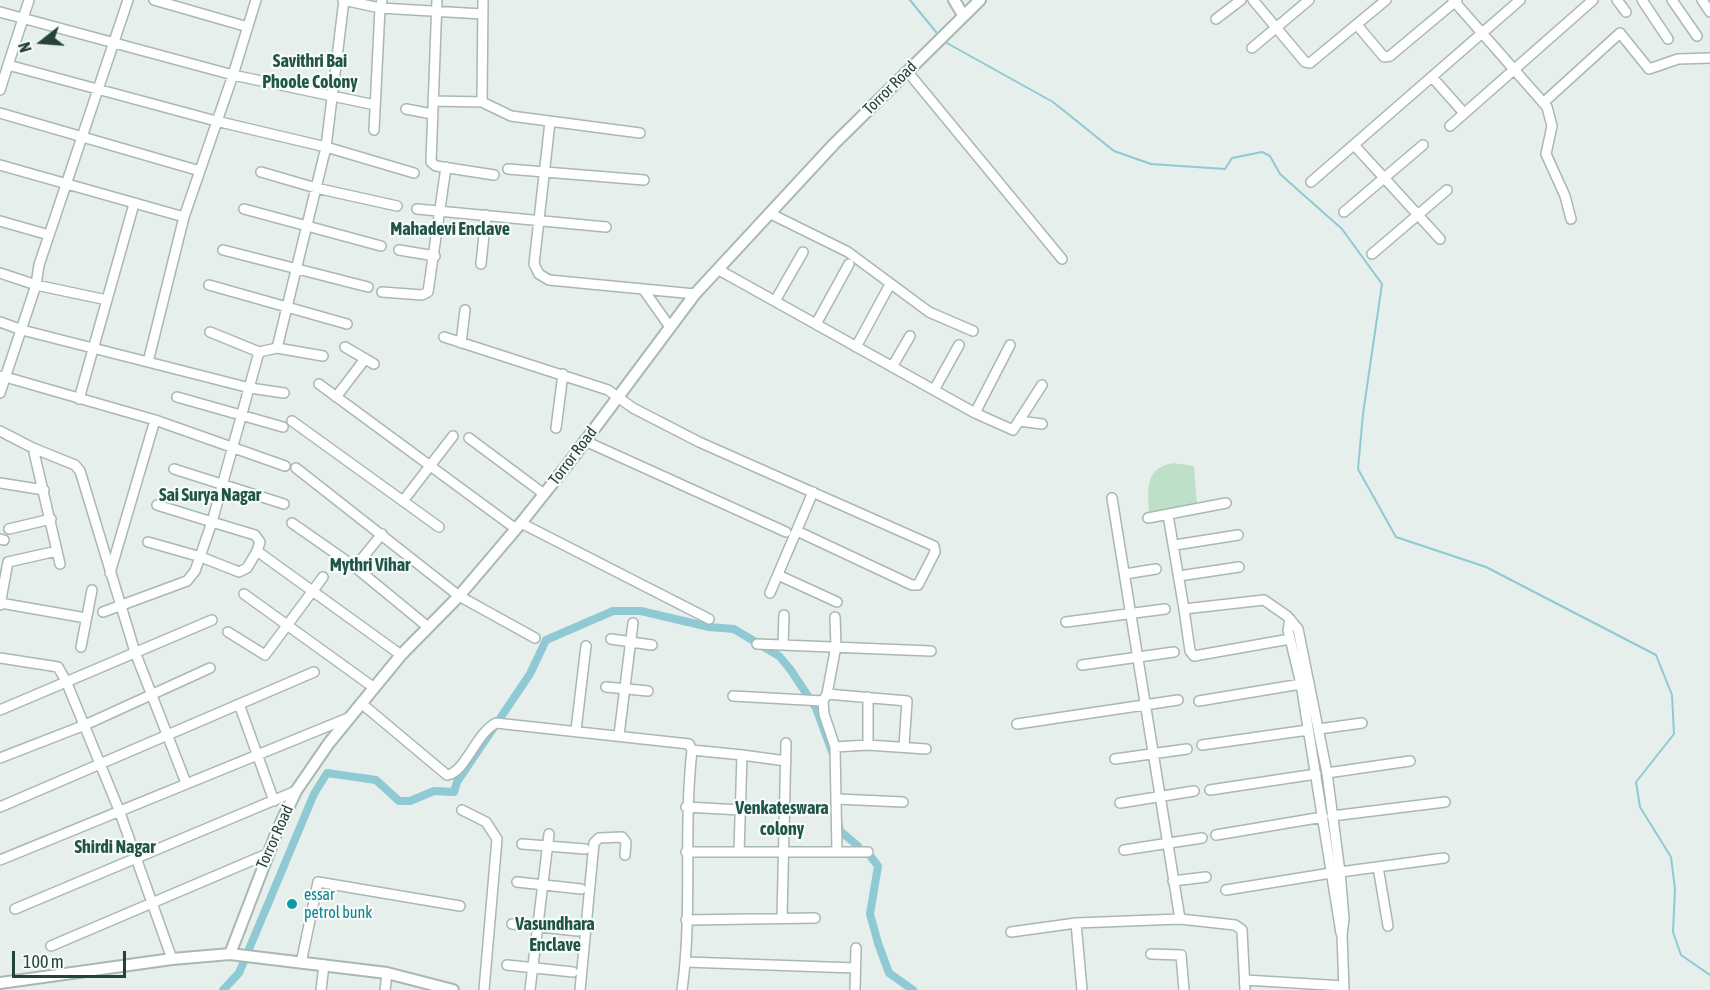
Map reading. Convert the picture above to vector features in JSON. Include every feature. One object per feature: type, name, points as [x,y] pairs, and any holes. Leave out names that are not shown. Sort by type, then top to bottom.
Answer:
[{"type":"street","points":[[0,90],[29,0]]},
{"type":"street","points":[[0,393],[3,377],[22,330],[36,285],[39,265],[129,0]]},
{"type":"street","points":[[154,0],[248,27]]},
{"type":"street","points":[[148,362],[184,217],[256,0]]},
{"type":"street","points":[[277,348],[326,147],[343,0],[438,12],[482,14]]},
{"type":"street","points":[[437,0],[431,162],[446,167],[494,175]]},
{"type":"street","points":[[482,102],[483,0]]},
{"type":"street","points":[[954,0],[963,15]]},
{"type":"street","name":"Torror Road","points":[[230,954],[267,854],[296,792],[310,768],[348,718],[401,655],[459,596],[518,526],[695,294],[769,213],[907,71],[980,0]]},
{"type":"street","points":[[1216,19],[1241,0]]},
{"type":"street","points":[[1253,0],[1305,62],[1310,63],[1386,0]]},
{"type":"street","points":[[1252,48],[1309,0]]},
{"type":"street","points":[[1311,182],[1520,0]]},
{"type":"street","points":[[1450,126],[1593,0]]},
{"type":"street","points":[[1617,0],[1626,12]]},
{"type":"street","points":[[1642,0],[1668,39]]},
{"type":"street","points":[[1672,0],[1696,36]]},
{"type":"street","points":[[1702,0],[1710,12]]},
{"type":"street","points":[[1357,26],[1384,57],[1390,56],[1455,1],[1543,103],[1551,118],[1552,126],[1546,154],[1565,196],[1571,219]]},
{"type":"street","points":[[374,130],[381,4]]},
{"type":"street","points":[[0,12],[233,75],[375,105]]},
{"type":"street","points":[[1543,103],[1620,33],[1649,69],[1678,59],[1710,58]]},
{"type":"street","points":[[8,65],[216,121],[326,147],[414,173]]},
{"type":"street","points":[[907,71],[1062,259]]},
{"type":"street","points":[[1432,77],[1464,113]]},
{"type":"street","points":[[434,101],[482,102],[511,116],[640,133]]},
{"type":"street","points":[[406,109],[432,114]]},
{"type":"street","points":[[0,113],[81,139],[200,171]]},
{"type":"street","points":[[550,122],[534,264],[536,270],[545,278],[695,294]]},
{"type":"street","points":[[1354,145],[1440,239]]},
{"type":"street","points":[[1344,212],[1423,145]]},
{"type":"street","points":[[0,165],[66,186],[184,217]]},
{"type":"street","points":[[382,292],[425,294],[429,289],[446,167]]},
{"type":"street","points":[[508,169],[644,180]]},
{"type":"street","points":[[261,172],[316,188],[397,206]]},
{"type":"street","points":[[1372,254],[1447,190]]},
{"type":"street","points":[[79,399],[134,204]]},
{"type":"street","points":[[244,209],[381,246]]},
{"type":"street","points":[[417,209],[606,227]]},
{"type":"street","points":[[769,213],[848,252],[929,312],[973,331]]},
{"type":"street","points":[[481,264],[486,215]]},
{"type":"street","points":[[0,221],[49,235]]},
{"type":"street","points":[[223,250],[368,287]]},
{"type":"street","points":[[399,250],[435,256]]},
{"type":"street","points":[[775,301],[803,252]]},
{"type":"street","points":[[816,324],[849,264]]},
{"type":"street","points":[[719,270],[975,413],[1012,430],[1042,385]]},
{"type":"street","points":[[0,273],[36,285],[107,300]]},
{"type":"street","points":[[209,285],[287,309],[347,324]]},
{"type":"street","points":[[856,347],[888,288]]},
{"type":"street","points":[[643,289],[670,327]]},
{"type":"street","points":[[461,343],[465,310]]},
{"type":"street","points":[[0,322],[22,330],[250,388],[284,393]]},
{"type":"street","points":[[210,332],[259,352],[277,348],[323,356]]},
{"type":"street","points":[[892,367],[910,336]]},
{"type":"street","points":[[444,337],[608,390],[617,398],[699,442],[934,546],[934,556],[918,585],[912,585],[797,531]]},
{"type":"street","points":[[934,390],[958,345]]},
{"type":"street","points":[[975,413],[1010,345]]},
{"type":"street","points":[[336,397],[370,361],[345,347]]},
{"type":"street","points":[[103,612],[186,581],[193,575],[212,522],[259,352]]},
{"type":"street","points":[[556,428],[563,374]]},
{"type":"street","points":[[3,377],[154,420],[285,466]]},
{"type":"street","points":[[319,384],[518,526],[709,619]]},
{"type":"street","points":[[177,397],[283,427]]},
{"type":"street","points":[[110,575],[154,420]]},
{"type":"street","points":[[292,421],[439,526]]},
{"type":"street","points":[[1018,421],[1042,424]]},
{"type":"street","points":[[0,430],[33,448],[75,465],[80,471],[135,652],[186,783]]},
{"type":"street","points":[[403,501],[453,436]]},
{"type":"street","points":[[469,438],[544,494]]},
{"type":"street","points":[[585,441],[786,532]]},
{"type":"street","points":[[33,448],[60,564]]},
{"type":"street","points":[[296,468],[459,596],[536,638]]},
{"type":"street","points":[[174,469],[284,504]]},
{"type":"street","points":[[0,483],[44,490]]},
{"type":"street","points":[[770,593],[813,492]]},
{"type":"street","points":[[1112,498],[1180,919]]},
{"type":"street","points":[[1149,518],[1226,503]]},
{"type":"street","points":[[148,542],[201,557],[239,572],[247,568],[260,543],[255,535],[157,505]]},
{"type":"street","points":[[1168,515],[1175,545],[1190,651],[1194,656],[1290,639]]},
{"type":"street","points":[[9,529],[51,519]]},
{"type":"street","points":[[292,523],[355,567],[428,627]]},
{"type":"street","points":[[355,567],[382,534]]},
{"type":"street","points":[[1175,545],[1238,535]]},
{"type":"street","points":[[257,550],[401,655]]},
{"type":"street","points":[[57,551],[8,562],[0,604],[86,618]]},
{"type":"street","points":[[1179,576],[1239,567]]},
{"type":"street","points":[[1125,574],[1156,568]]},
{"type":"street","points":[[778,575],[837,602]]},
{"type":"street","points":[[228,632],[262,656],[323,577]]},
{"type":"street","points":[[81,647],[92,590]]},
{"type":"street","points":[[244,594],[373,687]]},
{"type":"street","points":[[1011,932],[1076,923],[1180,919],[1235,925],[1242,930],[1245,985],[1344,988],[1342,935],[1336,918],[1336,873],[1328,816],[1327,772],[1306,659],[1298,629],[1290,619],[1270,603],[1258,600],[1184,609]]},
{"type":"street","points":[[1066,622],[1165,609]]},
{"type":"street","points":[[783,645],[784,615]]},
{"type":"street","points":[[835,617],[836,646],[825,697],[824,714],[835,747],[837,852]]},
{"type":"street","points":[[1290,619],[1290,639],[1301,684],[1316,774],[1328,816]]},
{"type":"street","points":[[0,710],[212,620]]},
{"type":"street","points":[[619,735],[633,623]]},
{"type":"street","points":[[611,639],[652,645]]},
{"type":"street","points":[[757,644],[931,651]]},
{"type":"street","points":[[576,730],[586,645]]},
{"type":"street","points":[[1082,665],[1174,652]]},
{"type":"street","points":[[0,658],[58,667],[85,725],[119,810],[172,959]]},
{"type":"street","points":[[1295,662],[1306,659]]},
{"type":"street","points":[[0,758],[85,725],[210,668]]},
{"type":"street","points":[[0,807],[314,672]]},
{"type":"street","points":[[1199,700],[1301,684]]},
{"type":"street","points":[[606,687],[648,692]]},
{"type":"street","points":[[734,696],[868,697],[907,701],[904,746]]},
{"type":"street","points":[[868,697],[868,745]]},
{"type":"street","points":[[1017,724],[1178,700]]},
{"type":"street","points":[[361,703],[447,775],[456,772],[483,733],[496,723],[687,743],[692,750],[686,807],[686,962],[682,990]]},
{"type":"street","points":[[239,704],[274,801]]},
{"type":"street","points":[[0,860],[348,718]]},
{"type":"street","points":[[1319,729],[1362,723]]},
{"type":"street","points":[[1202,745],[1308,730]]},
{"type":"street","points":[[782,918],[786,743]]},
{"type":"street","points":[[835,747],[868,745],[926,749]]},
{"type":"street","points":[[1115,759],[1187,749]]},
{"type":"street","points":[[1312,751],[1322,749]]},
{"type":"street","points":[[692,750],[786,761]]},
{"type":"street","points":[[739,852],[742,755]]},
{"type":"street","points":[[1327,772],[1410,761]]},
{"type":"street","points":[[1210,790],[1316,774]]},
{"type":"street","points":[[1120,803],[1194,791]]},
{"type":"street","points":[[15,909],[296,792]]},
{"type":"street","points":[[837,799],[903,801]]},
{"type":"street","points":[[1216,835],[1328,816],[1445,802]]},
{"type":"street","points":[[686,807],[741,810]]},
{"type":"street","points":[[462,810],[486,822],[497,839],[484,990]]},
{"type":"street","points":[[530,990],[549,834]]},
{"type":"street","points":[[580,990],[594,843],[599,838],[622,837],[626,842],[626,855]]},
{"type":"street","points":[[1124,850],[1202,838]]},
{"type":"street","points":[[522,844],[585,849]]},
{"type":"street","points":[[686,852],[868,852]]},
{"type":"street","points":[[51,946],[152,901],[267,854]]},
{"type":"street","points":[[1226,890],[1444,858]]},
{"type":"street","points":[[1378,867],[1388,926]]},
{"type":"street","points":[[1173,881],[1206,877]]},
{"type":"street","points":[[302,963],[318,882],[460,906]]},
{"type":"street","points":[[517,882],[581,889]]},
{"type":"street","points":[[686,920],[815,918]]},
{"type":"street","points":[[1076,923],[1082,990]]},
{"type":"street","points":[[512,924],[578,931]]},
{"type":"street","points":[[855,990],[856,948]]},
{"type":"street","points":[[0,983],[172,959],[230,954],[387,973],[436,988],[453,990]]},
{"type":"street","points":[[1150,954],[1181,956],[1184,990]]},
{"type":"street","points":[[686,962],[855,968]]},
{"type":"street","points":[[321,990],[324,965]]},
{"type":"street","points":[[507,965],[573,972]]},
{"type":"street","points":[[385,990],[387,973]]},
{"type":"green space","points":[[1173,463],[1194,466],[1197,504],[1149,514],[1149,489],[1152,475],[1164,466]]},
{"type":"waterway","points":[[910,0],[936,32]]},
{"type":"waterway","points":[[945,42],[1053,102],[1114,151],[1151,164],[1225,169],[1232,158],[1262,152],[1270,156],[1280,174],[1342,229],[1382,284],[1363,414],[1358,469],[1396,537],[1486,567],[1656,655],[1672,695],[1674,734],[1636,782],[1640,807],[1671,857],[1675,889],[1673,932],[1681,955],[1710,975]]},
{"type":"waterway","points":[[223,990],[239,973],[314,794],[327,773],[376,780],[399,801],[410,801],[434,791],[454,792],[457,782],[530,674],[546,640],[613,611],[641,611],[709,627],[734,629],[779,656],[816,708],[833,754]]},
{"type":"waterway","points":[[838,822],[840,831],[858,846]]},
{"type":"waterway","points":[[871,857],[878,866],[870,914],[878,943],[889,973],[913,990]]},
{"type":"place","name":"essar petrol bunk","points":[[292,904]]},
{"type":"district","name":"Savithri Bai Phoole Colony","points":[[310,71]]},
{"type":"district","name":"Mahadevi Enclave","points":[[450,229]]},
{"type":"district","name":"Sai Surya Nagar","points":[[210,495]]},
{"type":"district","name":"Mythri Vihar","points":[[370,565]]},
{"type":"district","name":"Venkateswara colony","points":[[782,818]]},
{"type":"district","name":"Shirdi Nagar","points":[[115,847]]},
{"type":"district","name":"Vasundhara Enclave","points":[[555,934]]}]
